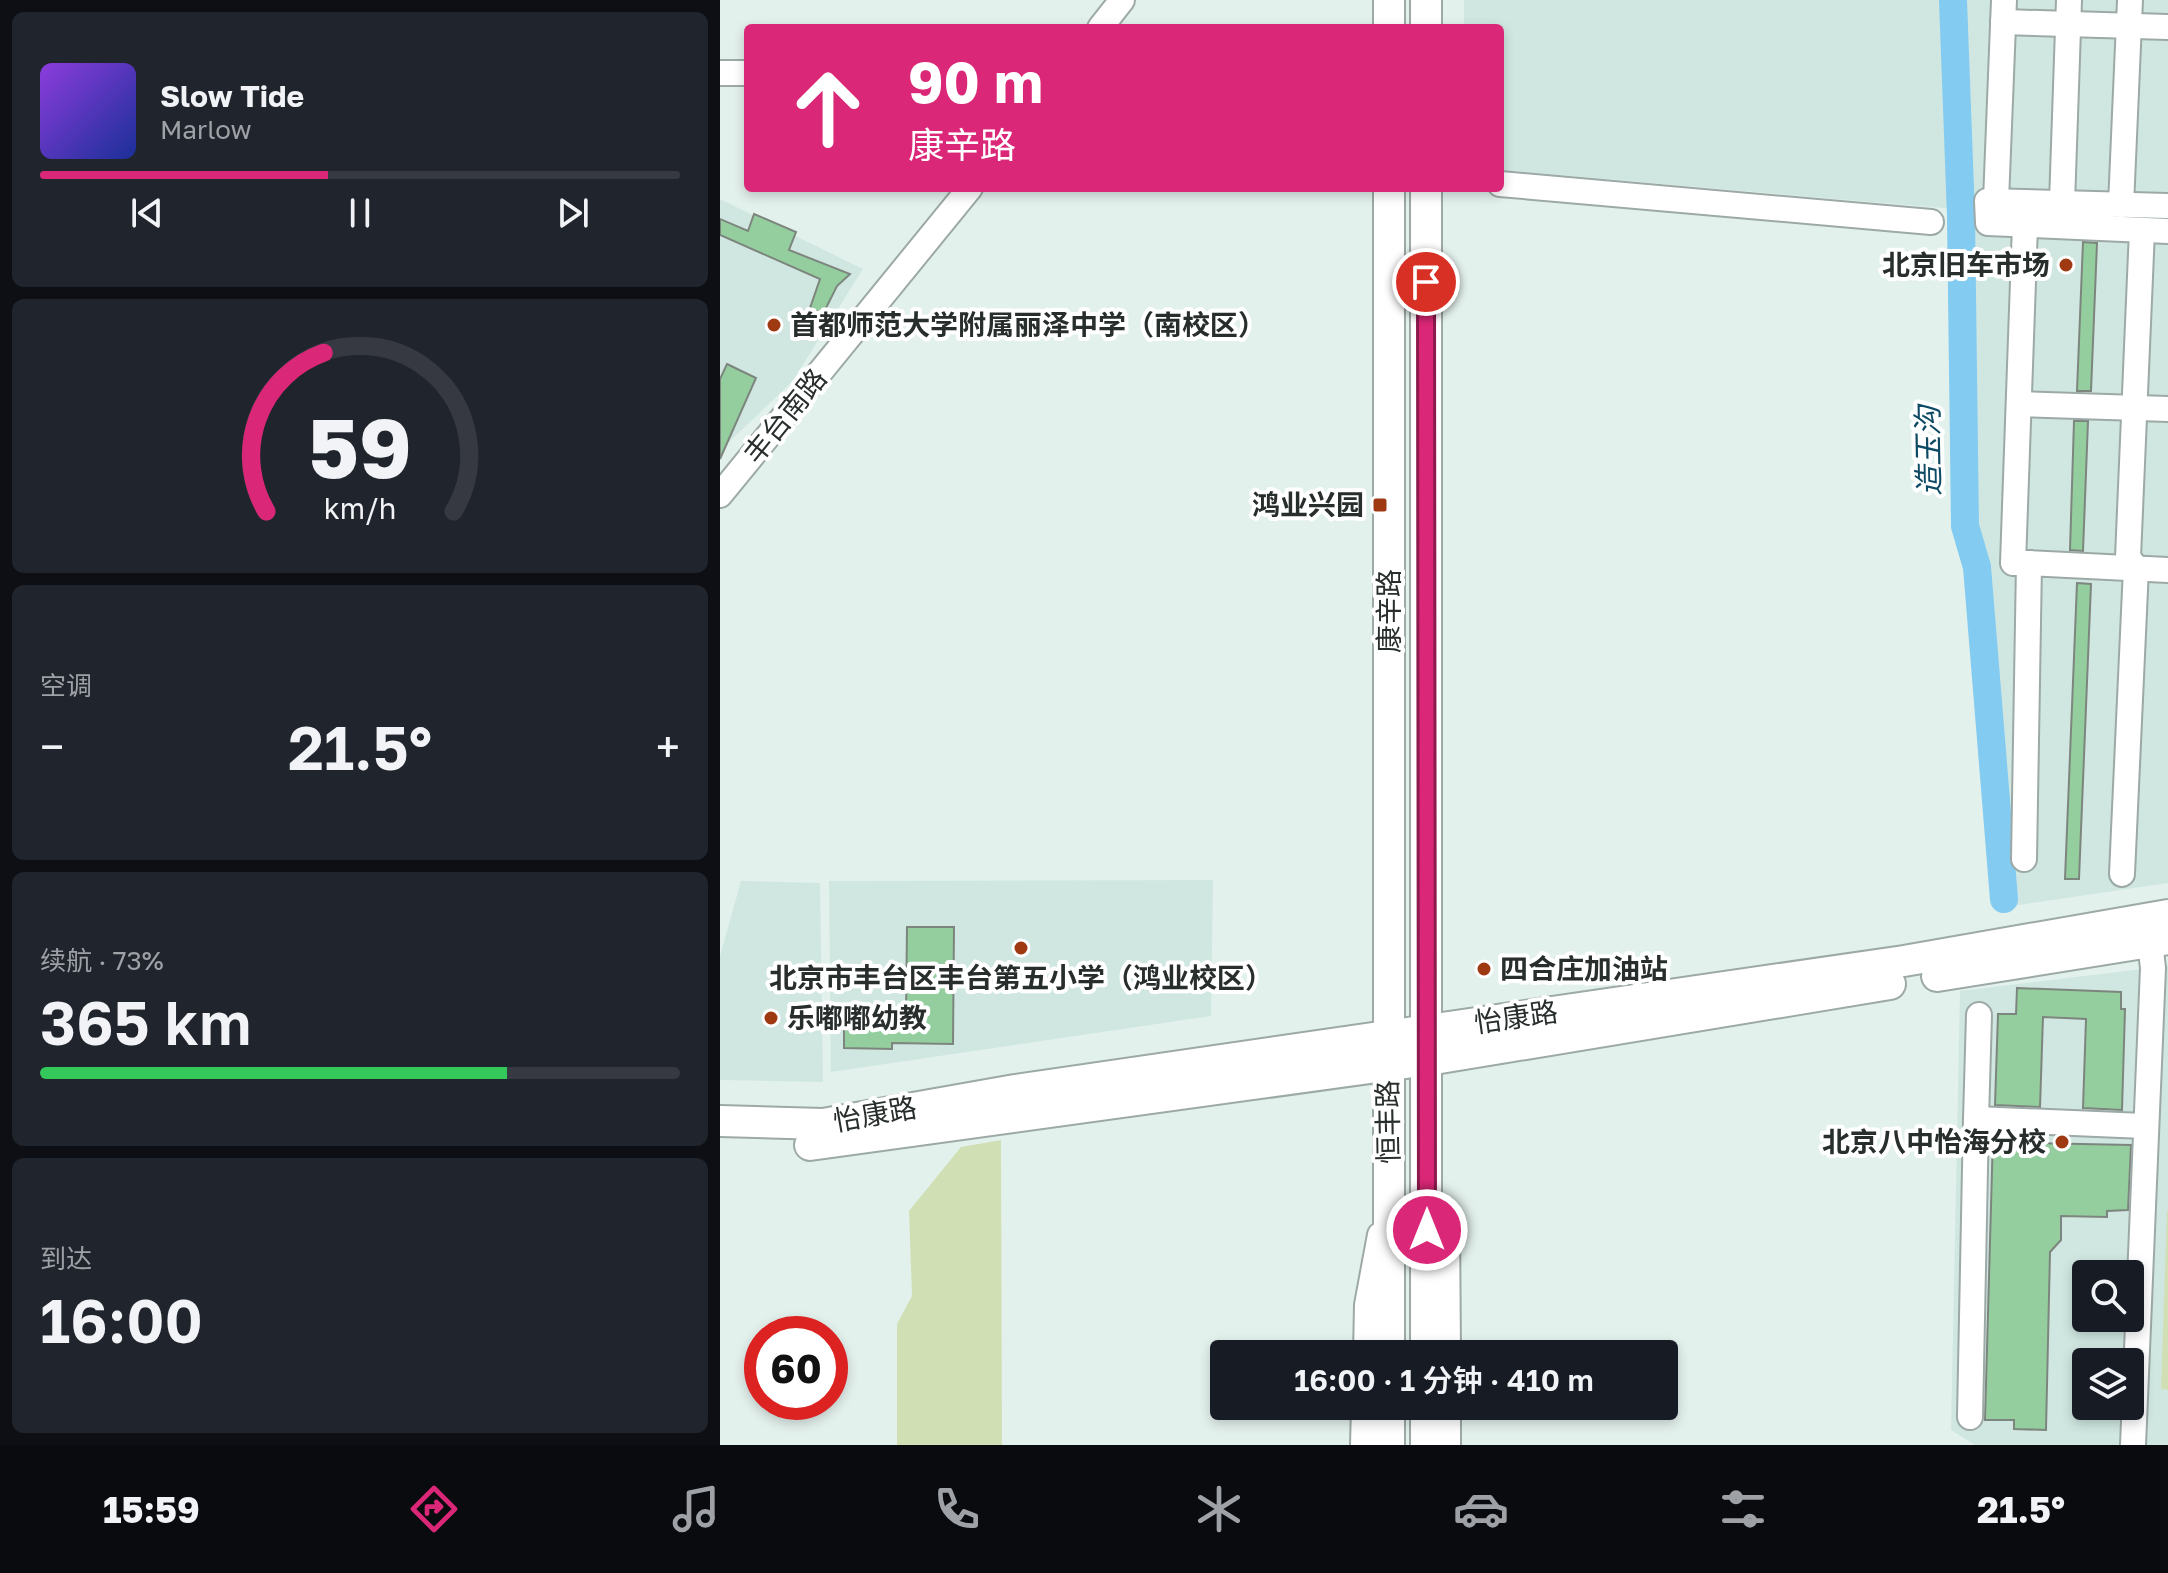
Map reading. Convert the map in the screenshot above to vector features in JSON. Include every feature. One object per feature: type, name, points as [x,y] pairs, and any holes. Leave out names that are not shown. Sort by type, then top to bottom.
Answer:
[{"type":"main road","points":[[1389,0],[1389,24]]},
{"type":"main road","points":[[1426,0],[1426,24]]},
{"type":"main road","name":"康辛路","points":[[1388,1050],[1389,192]]},
{"type":"main road","name":"康辛路","points":[[1426,192],[1427,1029]]},
{"type":"main road","name":"怡康路","points":[[720,1140],[810,1145],[852,1140],[1388,1050],[1427,1029],[1904,961],[2168,915]]},
{"type":"main road","name":"怡康路","points":[[720,1121],[823,1124],[1015,1090],[1388,1050],[1428,1060],[2159,941]]},
{"type":"main road","name":"恒丰路","points":[[1426,1340],[1427,1029]]},
{"type":"main road","name":"恒丰路","points":[[1388,1050],[1389,1340]]},
{"type":"main road","points":[[1389,1420],[1389,1445]]},
{"type":"main road","points":[[1426,1420],[1426,1445]]},
{"type":"street","points":[[1103,24],[1122,0]]},
{"type":"street","points":[[2121,205],[2130,0]]},
{"type":"street","points":[[1996,201],[2004,11],[2069,12],[2129,26],[2168,27]]},
{"type":"street","points":[[2062,203],[2069,12]]},
{"type":"street","points":[[720,73],[744,73]]},
{"type":"street","points":[[1504,184],[1931,222]]},
{"type":"street","name":"丰台南路","points":[[720,495],[967,192]]},
{"type":"street","points":[[2168,206],[1987,201],[1988,223],[2168,231]]},
{"type":"street","points":[[2025,225],[2013,563],[2168,570]]},
{"type":"street","points":[[2122,874],[2136,568],[2128,557],[2142,230]]},
{"type":"street","points":[[2019,404],[2168,409]]},
{"type":"street","points":[[2024,859],[2029,563]]},
{"type":"street","points":[[2133,1445],[2144,1126],[2153,968],[2159,941]]},
{"type":"street","points":[[1970,1417],[1979,1015]]},
{"type":"street","points":[[1976,1119],[2144,1126]]},
{"type":"street","points":[[1366,1340],[1367,1305],[1389,1186]]},
{"type":"street","points":[[1427,1199],[1447,1220],[1448,1340]]},
{"type":"street","points":[[1363,1445],[1364,1420]]},
{"type":"street","points":[[1448,1420],[1448,1445]]},
{"type":"shaded area","points":[[1464,0],[1946,0],[1954,209],[1504,170],[1504,24],[1464,24]]},
{"type":"shaded area","name":"北京旧车市场","points":[[1956,0],[2168,0],[2168,883],[2011,906],[1988,565],[1973,529]]},
{"type":"shaded area","name":"首都师范大学附属丽泽中学（南校区）","points":[[720,199],[863,269],[792,382],[729,442],[720,438]]},
{"type":"shaded area","name":"北京市丰台区丰台第五小学（鸿业校区）","points":[[1213,880],[1211,1016],[831,1072],[829,881]]},
{"type":"shaded area","name":"乐嘟嘟幼教","points":[[741,881],[820,883],[823,1082],[720,1080],[720,956]]},
{"type":"shaded area","name":"北京八中怡海分校","points":[[2168,966],[2168,1445],[1975,1445],[1951,1430],[1960,991]]},
{"type":"green space","points":[[1001,1140],[1002,1445],[897,1445],[897,1324],[912,1296],[909,1211],[961,1147]]},
{"type":"green space","points":[[2168,1211],[2168,1390],[2161,1389]]},
{"type":"building","points":[[754,214],[796,232],[789,250],[850,274],[837,286],[823,314],[810,308],[820,279],[720,235],[720,219],[748,231]]},
{"type":"building","points":[[2083,242],[2097,243],[2091,391],[2077,391]]},
{"type":"building","points":[[727,364],[756,378],[720,459],[720,379]]},
{"type":"building","points":[[2074,421],[2088,421],[2083,551],[2070,550]]},
{"type":"building","points":[[2077,583],[2091,584],[2079,879],[2065,879]]},
{"type":"building","points":[[907,927],[954,927],[953,1044],[892,1043],[892,1049],[844,1048],[844,1016],[906,1016]]},
{"type":"building","points":[[2017,988],[2121,992],[2121,1009],[2125,1009],[2122,1110],[2083,1108],[2086,1019],[2043,1017],[2040,1107],[1995,1105],[1998,1014],[2016,1014]]},
{"type":"building","points":[[1993,1135],[2032,1136],[2032,1143],[2131,1145],[2128,1210],[2107,1211],[2107,1217],[2061,1216],[2061,1240],[2050,1252],[2046,1430],[2014,1429],[2014,1420],[1985,1420]]},
{"type":"waterway","name":"造玉沟","points":[[1953,0],[1961,216],[1965,526],[1977,567],[2004,899]]},
{"type":"place","name":"北京旧车市场","points":[[2066,265]]},
{"type":"place","name":"首都师范大学附属丽泽中学（南校区）","points":[[774,325]]},
{"type":"place","name":"鸿业兴园","points":[[1380,505]]},
{"type":"place","name":"北京市丰台区丰台第五小学（鸿业校区）","points":[[1021,948]]},
{"type":"place","name":"四合庄加油站","points":[[1484,969]]},
{"type":"place","name":"乐嘟嘟幼教","points":[[771,1018]]},
{"type":"place","name":"北京八中怡海分校","points":[[2062,1142]]},
{"type":"route","points":[[1426,282],[1427,1230]]}]
